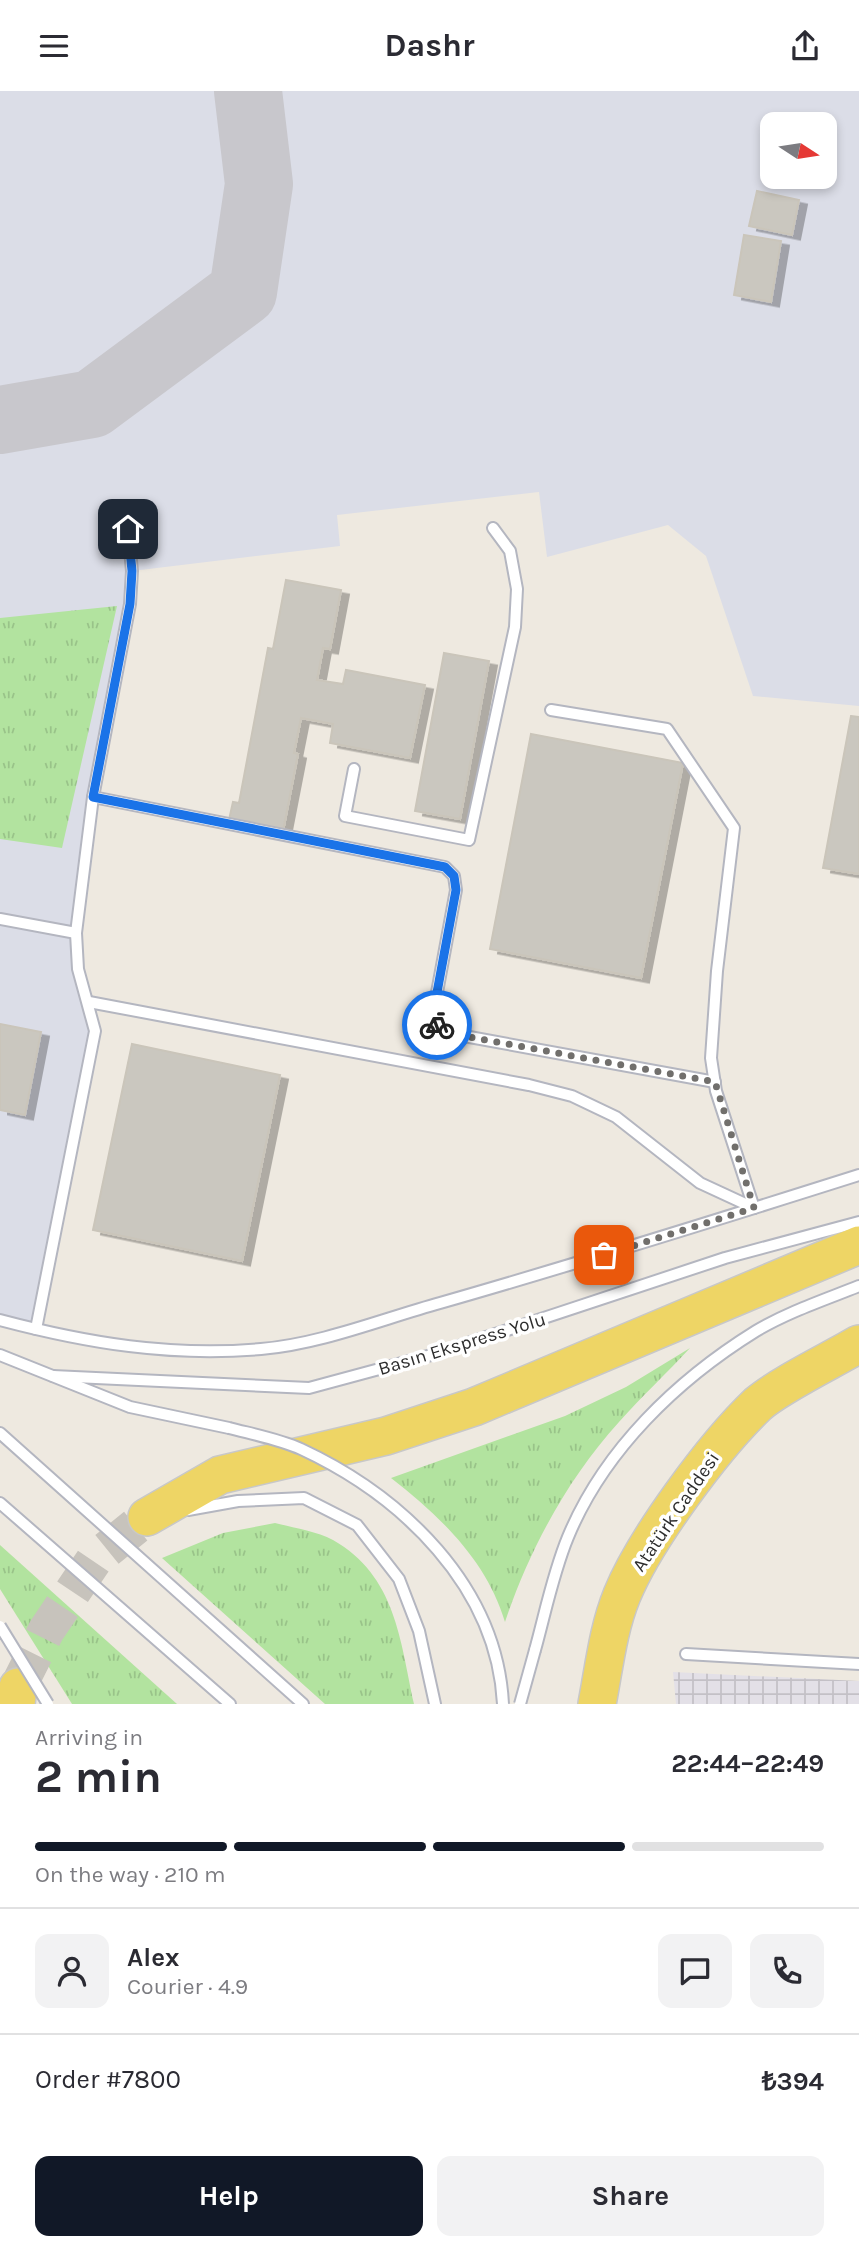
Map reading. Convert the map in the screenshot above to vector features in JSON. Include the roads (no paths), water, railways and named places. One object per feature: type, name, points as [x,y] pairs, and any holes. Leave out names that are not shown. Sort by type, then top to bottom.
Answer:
[{"type":"main road","points":[[147,1517],[220,1475],[386,1436],[474,1407],[859,1245]]},
{"type":"main road","name":"Atatürk Caddesi","points":[[597,1704],[622,1594],[644,1555],[701,1469],[760,1403],[859,1344]]},
{"type":"lane","points":[[36,1329],[95,1031],[78,969],[76,933],[93,797],[130,604],[132,571],[126,508]]},
{"type":"lane","points":[[354,769],[345,816],[469,840],[515,627],[517,589],[510,551],[493,528]]},
{"type":"lane","points":[[551,710],[667,729],[734,828],[717,971],[711,1058],[715,1082],[754,1208]]},
{"type":"lane","points":[[93,797],[445,867],[454,876],[456,890],[433,1014],[436,1024],[447,1032],[464,1036],[715,1082]]},
{"type":"lane","points":[[0,919],[76,933]]},
{"type":"lane","points":[[89,1002],[530,1084],[572,1096],[616,1117],[699,1183],[754,1208]]},
{"type":"lane","points":[[0,1320],[103,1344],[160,1352],[264,1349],[317,1338],[566,1267],[859,1175]]},
{"type":"lane","name":"Basın Ekspress Yolu","points":[[53,1376],[309,1388],[435,1354],[725,1258],[859,1222]]},
{"type":"lane","points":[[520,1704],[568,1538],[595,1486],[668,1395],[757,1331],[807,1306],[859,1286]]},
{"type":"lane","points":[[0,1355],[130,1407],[229,1427],[298,1447],[342,1470],[423,1532],[452,1565],[478,1606],[492,1646],[503,1704]]},
{"type":"lane","points":[[0,1433],[303,1704]]},
{"type":"lane","points":[[147,1517],[238,1501],[304,1498],[357,1525],[399,1579],[419,1632],[435,1704]]},
{"type":"lane","points":[[0,1503],[230,1704]]},
{"type":"lane","points":[[0,1626],[22,1700]]},
{"type":"lane","points":[[686,1654],[859,1664]]},
{"type":"tunnel","points":[[18,1687],[46,1631],[94,1560],[147,1517]]}]
